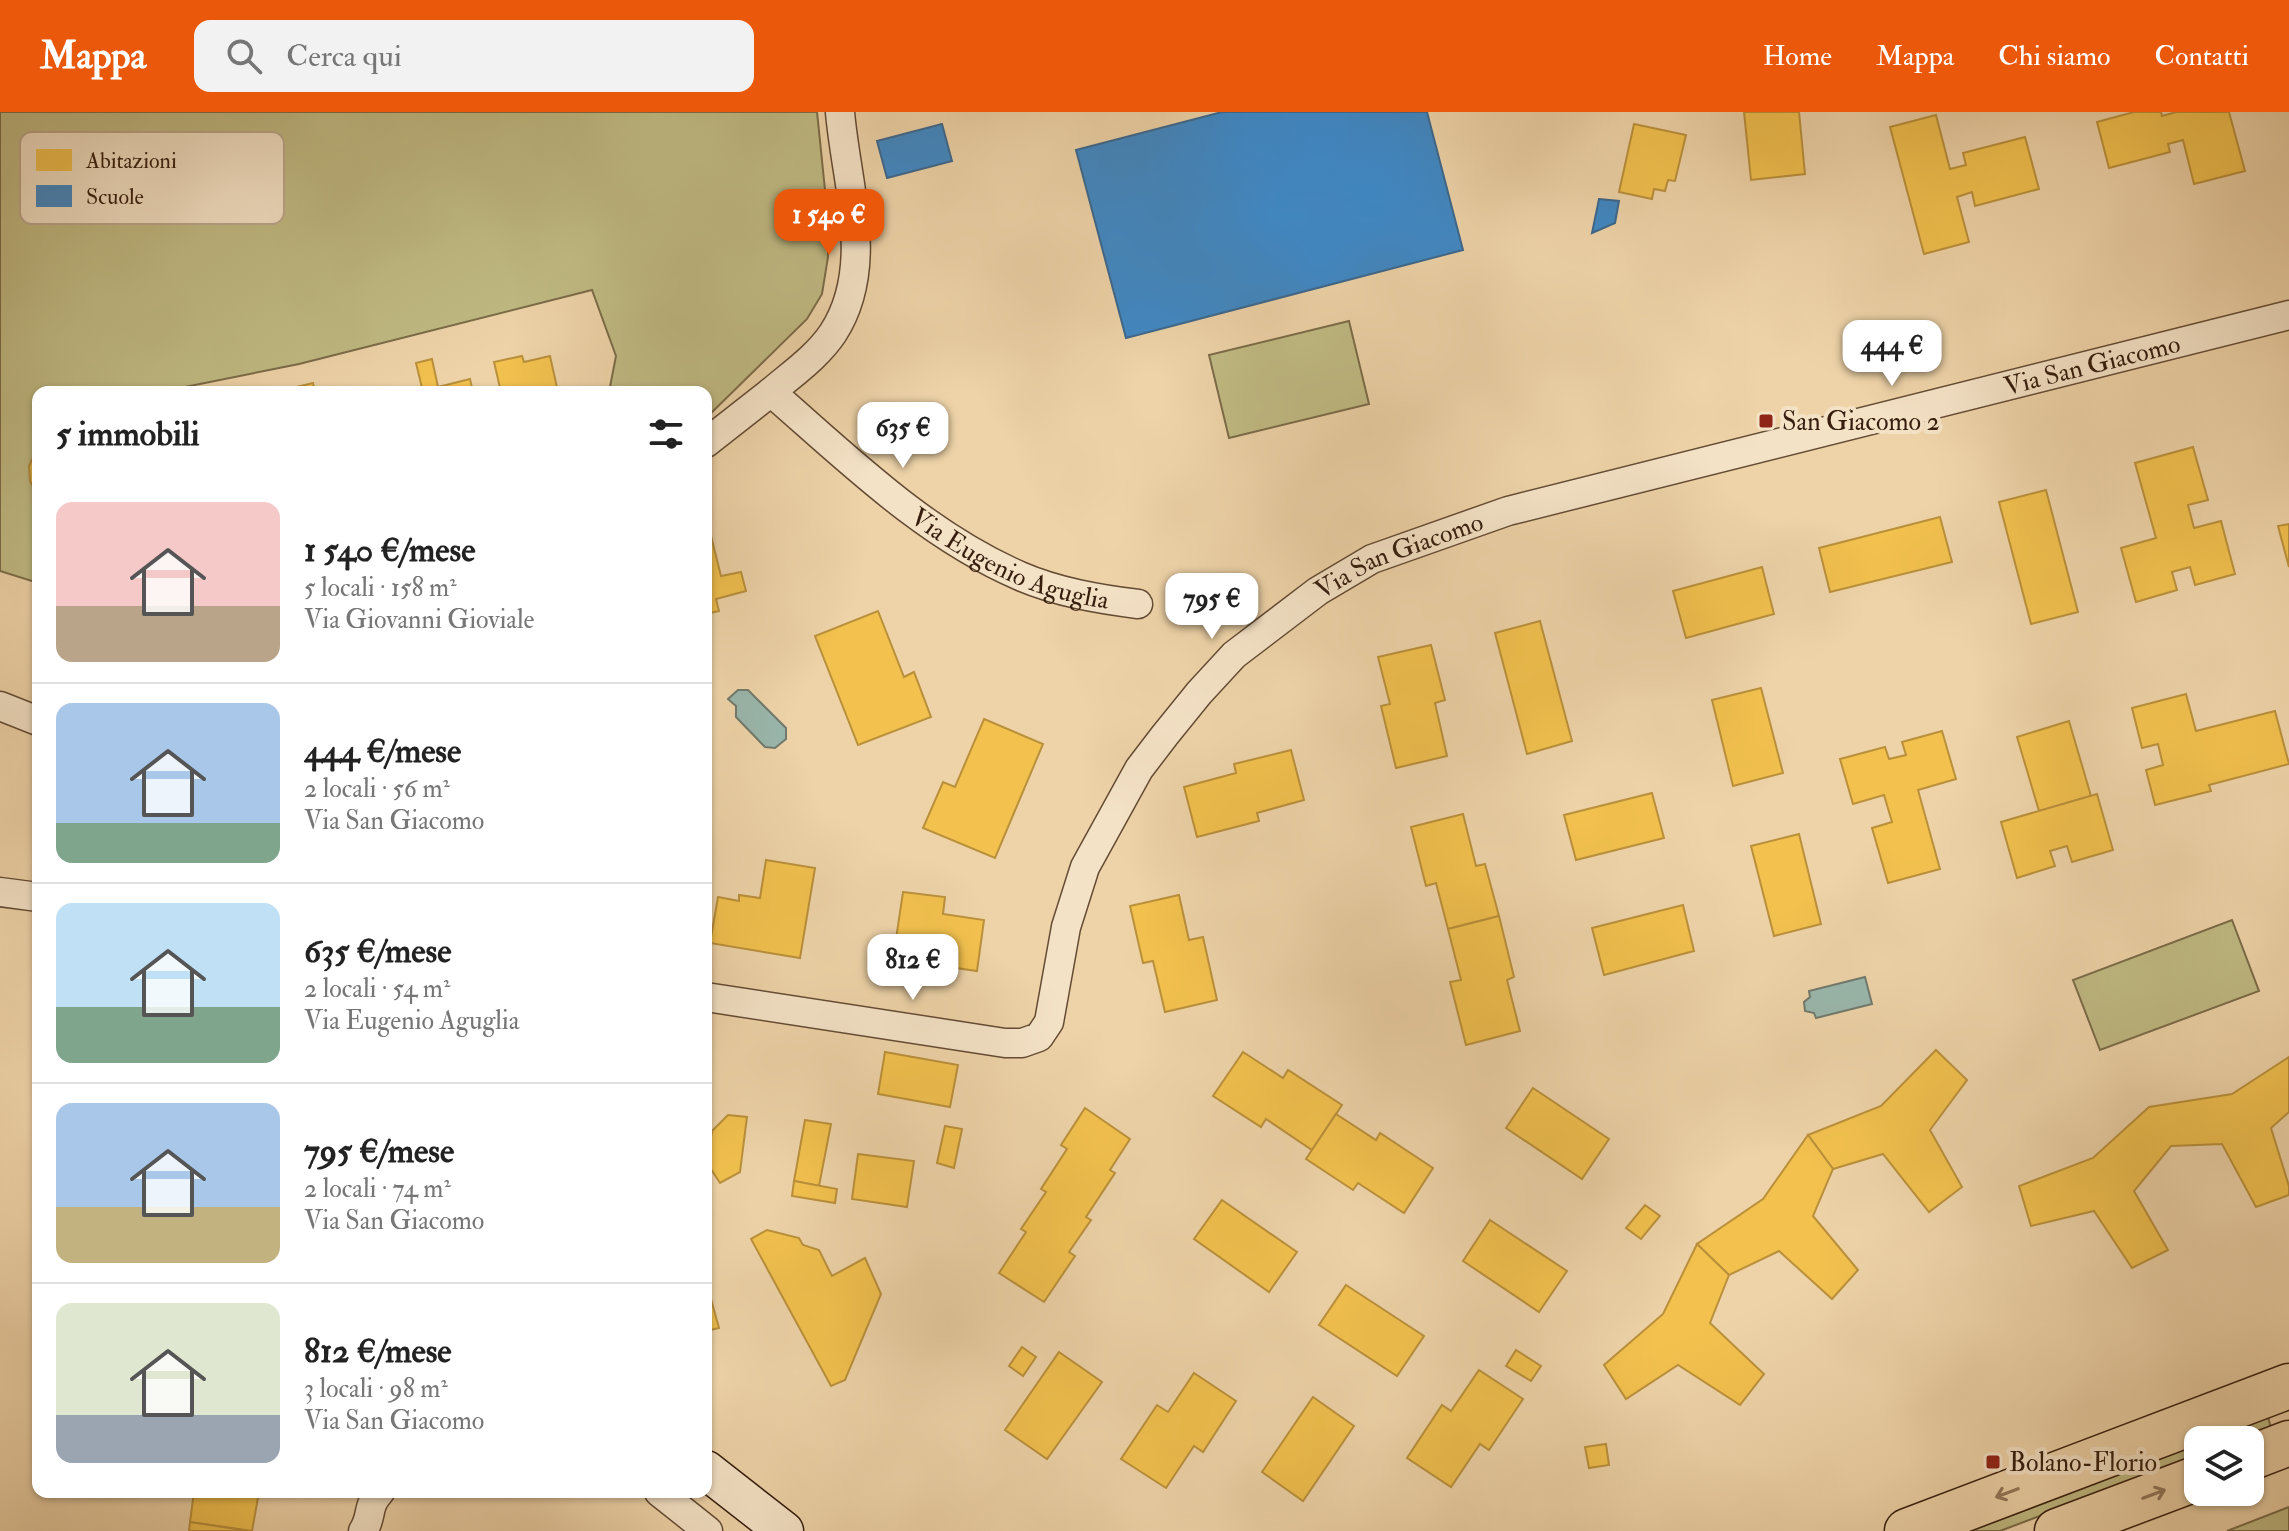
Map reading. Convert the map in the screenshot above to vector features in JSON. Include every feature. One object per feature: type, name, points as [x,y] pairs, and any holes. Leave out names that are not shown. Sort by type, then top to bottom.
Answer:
[{"type":"main road","points":[[1907,1531],[2289,1386]]},
{"type":"main road","points":[[2264,1453],[2289,1443]]},
{"type":"main road","points":[[712,1475],[784,1531]]},
{"type":"main road","points":[[2057,1531],[2184,1483]]},
{"type":"street","points":[[712,438],[811,358],[832,334],[846,305],[855,265],[855,230],[840,112]]},
{"type":"street","name":"Via San Giacomo","points":[[712,998],[1005,1043],[1022,1043],[1039,1037],[1049,1022],[1066,927],[1085,867],[1139,769],[1199,693],[1234,655],[1318,591],[1359,567],[1437,534],[1508,511],[2289,315]]},
{"type":"street","name":"Via Eugenio Aguglia","points":[[771,392],[856,466],[955,543],[1021,576],[1092,598],[1138,604]]},
{"type":"street","points":[[0,706],[32,719]]},
{"type":"street","points":[[0,892],[32,896]]},
{"type":"street","points":[[363,1531],[374,1498]]},
{"type":"street","points":[[667,1498],[708,1531]]},
{"type":"shaded area","points":[[0,112],[817,112],[828,219],[828,257],[822,294],[807,319],[712,412],[712,386],[610,386],[616,356],[592,290],[299,364],[190,386],[32,386],[32,581],[0,571]]},
{"type":"shaded area","points":[[1349,321],[1369,404],[1229,438],[1209,355]]},
{"type":"shaded area","points":[[738,690],[748,690],[786,728],[786,739],[775,748],[765,747],[736,717],[736,706],[728,699]]},
{"type":"shaded area","points":[[2232,920],[2259,991],[2100,1050],[2073,980]]},
{"type":"shaded area","points":[[1865,977],[1872,1004],[1816,1018],[1814,1013],[1805,1011],[1804,1002],[1810,997],[1809,991]]},
{"type":"shaded area","points":[[2268,1417],[2271,1428],[2264,1431],[2264,1426],[2245,1426]]},
{"type":"shaded area","points":[[2184,1449],[2184,1461],[2000,1531],[1970,1531]]},
{"type":"shaded area","points":[[2289,1507],[2289,1531],[2227,1531]]},
{"type":"building: Abitazioni","points":[[1744,112],[1799,112],[1805,174],[1751,180]]},
{"type":"building: Abitazioni","points":[[2134,112],[2161,112],[2162,116],[2176,112],[2229,112],[2245,171],[2194,184],[2183,140],[2168,144],[2170,152],[2109,168],[2097,122]]},
{"type":"building: Abitazioni","points":[[1936,115],[1950,169],[1966,165],[1963,153],[2025,137],[2039,189],[1975,206],[1972,192],[1957,197],[1969,242],[1924,254],[1890,127]]},
{"type":"building: Abitazioni","points":[[1634,124],[1686,135],[1675,181],[1668,180],[1665,191],[1654,189],[1652,199],[1619,192]]},
{"type":"building: Abitazioni","points":[[522,356],[524,362],[550,356],[557,386],[500,386],[494,362]]},
{"type":"building: Abitazioni","points":[[432,359],[438,386],[422,386],[416,363]]},
{"type":"building: Abitazioni","points":[[470,379],[472,386],[442,386]]},
{"type":"building: Abitazioni","points":[[2193,447],[2208,500],[2188,505],[2194,528],[2221,521],[2235,574],[2195,585],[2190,567],[2172,572],[2177,590],[2136,602],[2121,548],[2156,538],[2135,463]]},
{"type":"building: Abitazioni","points":[[32,460],[32,485],[30,481]]},
{"type":"building: Abitazioni","points":[[2046,490],[2078,612],[2031,624],[1999,502]]},
{"type":"building: Abitazioni","points":[[1940,517],[1952,562],[1830,592],[1819,548]]},
{"type":"building: Abitazioni","points":[[2289,524],[2289,567],[2278,526]]},
{"type":"building: Abitazioni","points":[[712,540],[721,576],[741,572],[746,591],[716,599],[719,611],[712,613]]},
{"type":"building: Abitazioni","points":[[1762,567],[1774,614],[1686,638],[1673,591]]},
{"type":"building: Abitazioni","points":[[878,611],[904,677],[914,672],[931,717],[858,745],[815,636]]},
{"type":"building: Abitazioni","points":[[1540,621],[1572,741],[1527,754],[1495,633]]},
{"type":"building: Abitazioni","points":[[1431,645],[1445,700],[1435,703],[1447,756],[1396,768],[1381,706],[1390,704],[1378,657]]},
{"type":"building: Abitazioni","points":[[1761,688],[1783,773],[1733,786],[1712,700]]},
{"type":"building: Abitazioni","points":[[2186,694],[2196,731],[2275,711],[2289,764],[2209,785],[2211,791],[2155,805],[2146,770],[2163,765],[2158,744],[2142,748],[2132,708]]},
{"type":"building: Abitazioni","points":[[984,719],[1043,744],[995,858],[923,828],[943,782],[955,787]]},
{"type":"building: Abitazioni","points":[[2069,721],[2091,796],[2039,811],[2017,737]]},
{"type":"building: Abitazioni","points":[[1942,731],[1956,779],[1918,790],[1940,869],[1888,883],[1872,828],[1892,822],[1884,795],[1853,804],[1840,759],[1885,747],[1889,759],[1906,755],[1902,742]]},
{"type":"building: Abitazioni","points":[[1291,750],[1304,800],[1257,813],[1259,821],[1197,837],[1184,787],[1236,773],[1234,764]]},
{"type":"building: Abitazioni","points":[[1652,793],[1664,838],[1576,860],[1564,815]]},
{"type":"building: Abitazioni","points":[[2097,794],[2113,850],[2072,862],[2067,846],[2050,851],[2055,866],[2017,878],[2001,822]]},
{"type":"building: Abitazioni","points":[[1463,814],[1476,866],[1485,864],[1499,916],[1448,929],[1436,883],[1426,886],[1411,827]]},
{"type":"building: Abitazioni","points":[[1799,834],[1821,924],[1774,936],[1751,846]]},
{"type":"building: Abitazioni","points":[[766,860],[815,868],[800,958],[712,943],[718,897],[739,901],[739,895],[760,898]]},
{"type":"building: Abitazioni","points":[[903,892],[945,897],[943,914],[984,920],[977,971],[893,959]]},
{"type":"building: Abitazioni","points":[[1179,895],[1189,940],[1203,937],[1217,1000],[1165,1012],[1153,961],[1143,963],[1130,906]]},
{"type":"building: Abitazioni","points":[[1683,905],[1694,951],[1604,975],[1592,928]]},
{"type":"building: Abitazioni","points":[[1499,916],[1514,977],[1507,980],[1520,1031],[1466,1045],[1450,982],[1461,980],[1448,929]]},
{"type":"building: Abitazioni","points":[[1936,1050],[1967,1080],[1930,1130],[1962,1187],[1929,1212],[1883,1154],[1833,1169],[1808,1135],[1881,1106]]},
{"type":"building: Abitazioni","points":[[885,1052],[958,1065],[950,1107],[878,1094]]},
{"type":"building: Abitazioni","points":[[1243,1052],[1283,1078],[1288,1070],[1342,1105],[1312,1150],[1266,1119],[1261,1127],[1213,1096]]},
{"type":"building: Abitazioni","points":[[2289,1057],[2289,1112],[2271,1128],[2289,1195],[2256,1207],[2222,1144],[2171,1146],[2134,1191],[2168,1250],[2132,1268],[2094,1211],[2031,1226],[2019,1186],[2093,1158],[2149,1107],[2232,1094]]},
{"type":"building: Abitazioni","points":[[1533,1088],[1609,1139],[1582,1179],[1506,1128]]},
{"type":"building: Abitazioni","points":[[1085,1108],[1130,1139],[1110,1170],[1115,1173],[1086,1217],[1091,1220],[1069,1252],[1075,1256],[1044,1302],[999,1273],[1026,1232],[1021,1229],[1046,1192],[1041,1189],[1067,1149],[1061,1145]]},
{"type":"building: Abitazioni","points":[[1336,1114],[1376,1140],[1380,1133],[1433,1168],[1404,1213],[1358,1183],[1353,1190],[1306,1159]]},
{"type":"building: Abitazioni","points":[[728,1115],[747,1117],[740,1172],[720,1183],[712,1171],[712,1131]]},
{"type":"building: Abitazioni","points":[[805,1120],[831,1124],[819,1186],[794,1181]]},
{"type":"building: Abitazioni","points":[[945,1126],[962,1129],[954,1168],[937,1163]]},
{"type":"building: Abitazioni","points":[[1808,1135],[1833,1169],[1813,1216],[1858,1270],[1832,1299],[1779,1251],[1729,1275],[1697,1244],[1763,1199]]},
{"type":"building: Abitazioni","points":[[858,1154],[914,1161],[907,1207],[852,1199]]},
{"type":"building: Abitazioni","points":[[794,1181],[837,1189],[835,1203],[792,1196]]},
{"type":"building: Abitazioni","points":[[1222,1200],[1297,1252],[1269,1292],[1194,1239]]},
{"type":"building: Abitazioni","points":[[1645,1205],[1660,1216],[1641,1239],[1626,1228]]},
{"type":"building: Abitazioni","points":[[1490,1220],[1567,1271],[1539,1312],[1463,1261]]},
{"type":"building: Abitazioni","points":[[767,1230],[799,1238],[803,1245],[819,1250],[832,1276],[865,1258],[881,1294],[845,1380],[831,1386],[751,1239]]},
{"type":"building: Abitazioni","points":[[1697,1244],[1729,1275],[1710,1323],[1764,1374],[1740,1405],[1678,1365],[1626,1399],[1604,1365],[1663,1314]]},
{"type":"building: Abitazioni","points":[[1346,1285],[1424,1336],[1397,1376],[1319,1325]]},
{"type":"building: Abitazioni","points":[[712,1303],[719,1328],[712,1330]]},
{"type":"building: Abitazioni","points":[[1022,1347],[1036,1357],[1023,1376],[1009,1366]]},
{"type":"building: Abitazioni","points":[[1516,1350],[1541,1366],[1531,1381],[1506,1366]]},
{"type":"building: Abitazioni","points":[[1059,1352],[1102,1382],[1047,1459],[1005,1430]]},
{"type":"building: Abitazioni","points":[[1479,1370],[1523,1399],[1489,1450],[1480,1444],[1451,1487],[1407,1458],[1442,1405],[1451,1411]]},
{"type":"building: Abitazioni","points":[[1194,1373],[1236,1401],[1203,1452],[1194,1446],[1166,1488],[1121,1459],[1157,1405],[1168,1412]]},
{"type":"building: Abitazioni","points":[[1313,1397],[1354,1426],[1303,1501],[1262,1472]]},
{"type":"building: Abitazioni","points":[[1606,1444],[1609,1465],[1589,1468],[1585,1447]]},
{"type":"building: Abitazioni","points":[[193,1498],[258,1498],[252,1531],[190,1522]]},
{"type":"building: Abitazioni","points":[[190,1522],[249,1531],[189,1531]]},
{"type":"building: Scuole","points":[[1222,112],[1427,112],[1463,250],[1126,338],[1076,150]]},
{"type":"building: Scuole","points":[[942,124],[952,161],[887,178],[877,141]]},
{"type":"building: Scuole","points":[[1599,199],[1619,201],[1615,223],[1592,233]]},
{"type":"place","name":"San Giacomo 2","points":[[1766,421]]},
{"type":"place","name":"Bolano-Florio","points":[[1993,1462]]}]
